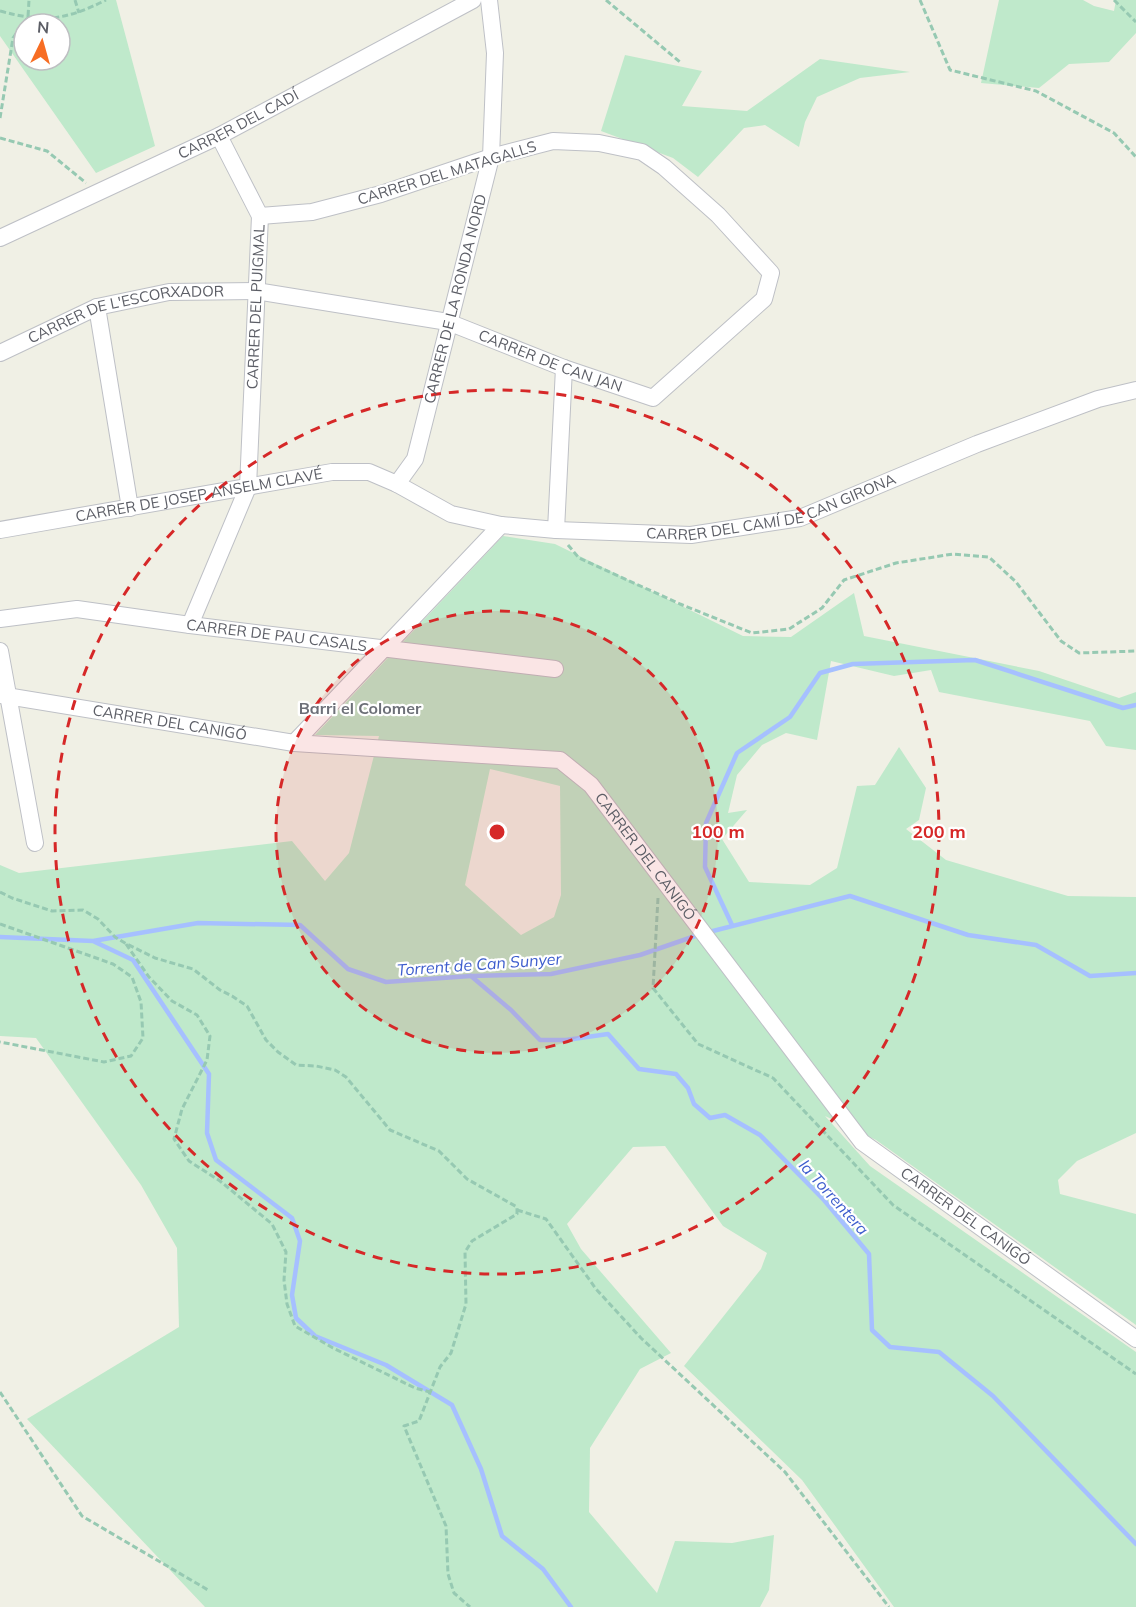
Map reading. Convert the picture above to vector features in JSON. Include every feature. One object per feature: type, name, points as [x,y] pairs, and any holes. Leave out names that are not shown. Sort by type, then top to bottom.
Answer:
[{"type":"street","name":"CARRER DEL CADÍ","points":[[0,238],[219,136],[472,0]]},
{"type":"street","name":"CARRER DE LA RONDA NORD","points":[[397,484],[416,459],[448,322],[491,157],[495,53],[489,0]]},
{"type":"street","name":"CARRER DEL PUIGMAL","points":[[219,136],[260,216],[249,487]]},
{"type":"street","name":"CARRER DEL MATAGALLS","points":[[260,216],[312,212],[381,194],[491,157],[553,141],[599,143],[642,152],[664,167],[718,215],[771,273],[764,299],[653,398]]},
{"type":"street","name":"CARRER DE L'ESCORXADOR","points":[[0,353],[97,307],[169,292],[256,291],[448,322]]},
{"type":"street","points":[[97,307],[130,508]]},
{"type":"street","name":"CARRER DE CAN JAN","points":[[448,322],[564,368],[653,398]]},
{"type":"street","points":[[556,530],[564,368]]},
{"type":"street","name":"CARRER DEL CAMÍ DE CAN GIRONA","points":[[397,484],[451,514],[501,525],[556,530],[691,535],[800,518],[999,436],[1098,399],[1136,390]]},
{"type":"street","name":"CARRER DE JOSEP ANSELM CLAVÉ","points":[[0,530],[332,472],[369,472],[397,484]]},
{"type":"street","points":[[190,625],[249,487]]},
{"type":"street","points":[[294,743],[501,525]]},
{"type":"street","name":"CARRER DE PAU CASALS","points":[[0,619],[77,609],[190,625],[555,669]]},
{"type":"street","points":[[0,651],[4,696],[35,843]]},
{"type":"street","name":"CARRER DEL CANIGÓ","points":[[4,696],[294,743],[560,760],[591,785],[862,1142],[1136,1339]]},
{"type":"path","points":[[75,0],[79,13]]},
{"type":"path","points":[[72,14],[106,0]]},
{"type":"path","points":[[606,0],[680,62]]},
{"type":"path","points":[[920,0],[950,70],[1036,92],[1114,133],[1136,157]]},
{"type":"path","points":[[1114,0],[1136,22]]},
{"type":"path","points":[[0,118],[12,44]]},
{"type":"path","points":[[0,138],[47,151],[97,192]]},
{"type":"path","points":[[556,530],[579,558],[680,604],[752,633],[789,629],[822,608],[844,580],[896,563],[952,554],[989,557],[1016,582],[1061,641],[1080,653],[1136,651]]},
{"type":"path","points":[[0,892],[52,911],[83,910],[98,919],[115,937],[125,943],[155,958],[193,969],[220,990],[247,1006],[266,1040],[296,1065],[334,1070],[346,1077],[390,1130],[439,1151],[467,1179],[516,1207],[517,1210],[546,1219],[603,1298],[641,1338],[785,1472],[889,1607]]},
{"type":"path","points":[[0,924],[113,964],[132,977],[141,1002],[143,1038],[130,1056],[104,1062],[0,1042]]},
{"type":"path","points":[[125,943],[149,977],[172,1001],[197,1015],[210,1036],[207,1060],[182,1109],[174,1139],[189,1161],[220,1181],[272,1224],[286,1252],[284,1280],[287,1304],[295,1326],[333,1348],[415,1388],[430,1392]]},
{"type":"path","points":[[470,1607],[454,1593],[448,1574],[446,1526],[404,1426],[419,1421],[440,1367],[451,1353],[466,1304],[465,1252],[472,1241],[517,1214],[517,1210]]},
{"type":"path","points":[[0,1392],[82,1516],[208,1590]]},
{"type":"green space","points":[[0,0],[116,0],[155,146],[96,173],[25,72],[72,72],[72,12],[12,12],[12,53],[0,36]]},
{"type":"green space","points":[[999,0],[1083,0],[1094,6],[1114,11],[1116,0],[1136,0],[1136,33],[1109,62],[1069,64],[1039,88],[981,83]]},
{"type":"green space","points":[[625,55],[702,71],[682,106],[747,111],[820,59],[910,72],[860,78],[817,97],[805,122],[799,147],[765,125],[744,128],[698,177],[673,158],[601,131]]},
{"type":"green space","points":[[503,536],[555,544],[743,636],[791,637],[854,593],[864,636],[1039,671],[1119,698],[1136,692],[1136,750],[1106,746],[1090,721],[939,692],[931,670],[894,676],[831,661],[817,740],[786,733],[762,745],[737,775],[728,813],[747,810],[722,839],[749,882],[810,885],[837,868],[857,786],[875,785],[899,747],[926,788],[919,820],[906,829],[946,860],[1068,896],[1136,897],[1136,1133],[1077,1161],[1058,1180],[1060,1194],[1136,1214],[1136,1325],[876,1140],[825,1116],[870,1166],[1136,1352],[1136,1607],[894,1607],[802,1480],[684,1366],[761,1269],[767,1253],[723,1226],[665,1146],[633,1147],[567,1224],[581,1249],[671,1353],[640,1369],[590,1448],[589,1512],[657,1593],[675,1541],[732,1543],[774,1535],[769,1590],[760,1607],[205,1607],[27,1419],[179,1327],[177,1248],[141,1185],[36,1038],[0,1036],[0,865],[19,873],[292,841],[325,881],[349,853],[379,736],[315,735]],"holes":[[[490,769],[560,786],[561,895],[554,917],[521,935],[465,885]]]},
{"type":"waterway","points":[[732,925],[705,867],[706,823],[737,753],[790,717],[820,673],[853,664],[975,660],[1123,708],[1136,705]]},
{"type":"waterway","name":"Torrent de Can Sunyer","points":[[709,932],[850,896],[968,935],[1036,945],[1090,976],[1136,973]]},
{"type":"waterway","name":"Torrent de Can Sunyer","points":[[0,937],[93,941],[198,923],[300,925],[348,969],[386,982],[471,976],[551,974],[640,955],[701,934]]},
{"type":"waterway","points":[[95,942],[133,960],[209,1074],[207,1133],[216,1160],[292,1218],[300,1241],[292,1295],[296,1318],[315,1336],[386,1365],[452,1405],[481,1469],[502,1536],[543,1569],[571,1607]]},
{"type":"waterway","name":"la Torrentera","points":[[471,976],[511,1010],[540,1040],[566,1040],[608,1034],[639,1069],[676,1074],[688,1088],[694,1104],[710,1118],[725,1115],[760,1135],[824,1200],[869,1254],[872,1330],[890,1347],[939,1352],[993,1396],[1136,1544]]},
{"type":"district","name":"Barri el Colomer","points":[[360,708]]}]
